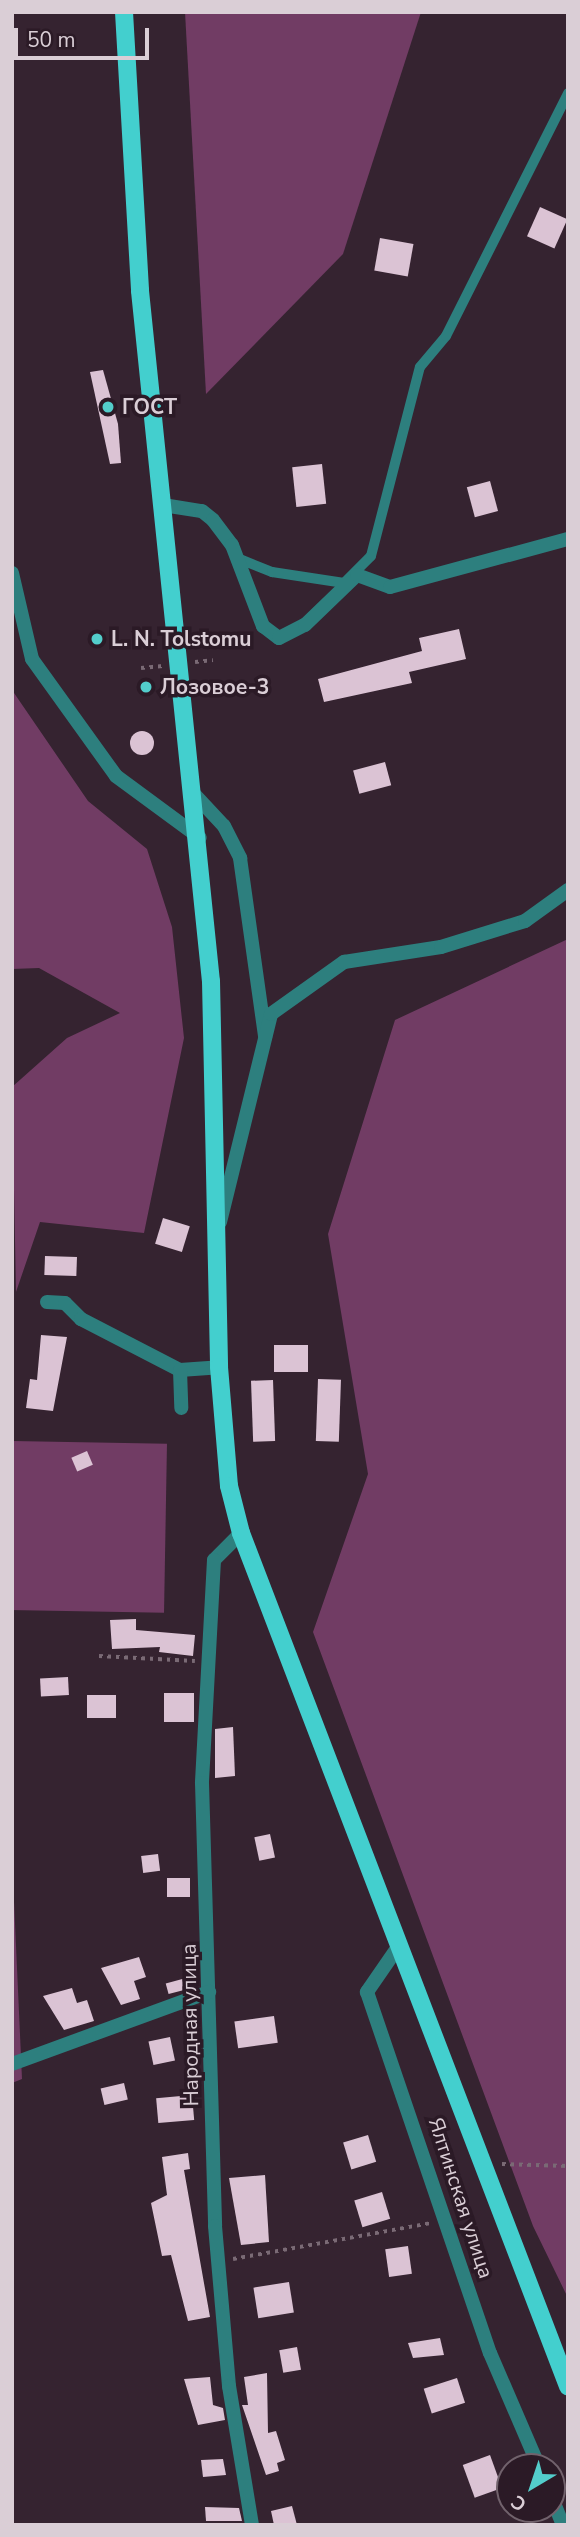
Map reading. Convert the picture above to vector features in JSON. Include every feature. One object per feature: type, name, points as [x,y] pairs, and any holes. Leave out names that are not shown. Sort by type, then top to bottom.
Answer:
[{"type":"main road","points":[[124,12],[140,291],[200,838],[211,981],[219,1367],[229,1486],[241,1533],[568,2386]]},
{"type":"street","points":[[163,505],[202,511],[237,558],[263,626],[279,638],[305,625],[344,583],[357,575],[390,587],[568,539]]},
{"type":"street","points":[[12,573],[32,659],[116,776],[200,838]]},
{"type":"street","points":[[195,795],[224,826],[240,858],[248,886],[254,996],[265,1038]]},
{"type":"street","points":[[216,1237],[271,1014],[344,962],[441,947],[526,922],[568,890]]},
{"type":"street","points":[[47,1302],[65,1303],[81,1319],[180,1370],[219,1367]]},
{"type":"street","points":[[180,1370],[181,1408]]},
{"type":"street","name":"Народная улица","points":[[241,1533],[214,1560],[204,1662],[209,1992],[217,2261],[229,2386],[252,2525]]},
{"type":"street","name":"Ялтинская улица","points":[[398,1947],[367,1992],[447,2220],[490,2354],[533,2453]]},
{"type":"street","points":[[12,2064],[209,1992]]},
{"type":"lane","points":[[237,558],[272,572],[344,583],[371,556],[421,367],[458,313],[568,93]]},
{"type":"path","points":[[99,1656],[204,1662]]},
{"type":"path","points":[[502,2164],[568,2166]]},
{"type":"path","points":[[217,2261],[447,2220]]},
{"type":"shaded area","points":[[185,12],[421,12],[343,254],[206,394]]},
{"type":"shaded area","points":[[12,690],[88,801],[147,849],[172,927],[184,1038],[144,1233],[40,1222],[16,1292],[12,1087],[67,1038],[120,1013],[39,968],[12,969]]},
{"type":"shaded area","points":[[568,939],[568,2298],[533,2226],[313,1632],[368,1474],[328,1234],[395,1020]]},
{"type":"shaded area","points":[[12,1441],[167,1444],[164,1613],[12,1610]]},
{"type":"shaded area","points":[[12,1857],[22,2079],[12,2083]]},
{"type":"building","points":[[540,207],[567,219],[554,248],[527,236]]},
{"type":"building","points":[[380,238],[413,244],[408,276],[374,270]]},
{"type":"building","points":[[103,370],[118,424],[121,463],[110,464],[90,372]]},
{"type":"building","points":[[322,464],[326,504],[296,507],[292,467]]},
{"type":"building","points":[[490,481],[498,511],[475,517],[467,487]]},
{"type":"building","points":[[459,629],[466,659],[409,672],[412,683],[324,702],[318,679],[422,651],[419,638]]},
{"type":"building","points":[[142,731],[150,735],[154,743],[150,751],[142,755],[134,751],[130,743],[134,735]]},
{"type":"building","points":[[385,762],[391,785],[359,794],[353,771]]},
{"type":"building","points":[[163,1218],[190,1226],[182,1252],[155,1244]]},
{"type":"building","points":[[45,1256],[77,1257],[76,1276],[44,1275]]},
{"type":"building","points":[[41,1335],[67,1337],[53,1411],[26,1408],[30,1379],[37,1380]]},
{"type":"building","points":[[274,1345],[308,1345],[308,1372],[274,1372]]},
{"type":"building","points":[[318,1379],[341,1380],[339,1442],[316,1441]]},
{"type":"building","points":[[273,1380],[275,1441],[253,1442],[251,1381]]},
{"type":"building","points":[[87,1451],[93,1465],[77,1471],[71,1458]]},
{"type":"building","points":[[136,1619],[136,1630],[195,1635],[193,1656],[159,1652],[160,1647],[112,1649],[110,1620]]},
{"type":"building","points":[[68,1677],[69,1695],[41,1696],[40,1678]]},
{"type":"building","points":[[164,1693],[194,1693],[194,1722],[164,1722]]},
{"type":"building","points":[[87,1695],[116,1695],[116,1718],[87,1718]]},
{"type":"building","points":[[233,1727],[235,1776],[215,1778],[215,1729]]},
{"type":"building","points":[[270,1834],[275,1857],[259,1861],[254,1837]]},
{"type":"building","points":[[158,1854],[160,1871],[143,1873],[141,1856]]},
{"type":"building","points":[[167,1878],[190,1878],[190,1897],[167,1897]]},
{"type":"building","points":[[139,1957],[146,1977],[134,1981],[140,1999],[121,2005],[101,1968]]},
{"type":"building","points":[[186,1978],[189,1989],[169,1994],[166,1983]]},
{"type":"building","points":[[72,1988],[77,2003],[87,2000],[94,2021],[64,2030],[43,1996]]},
{"type":"building","points":[[274,2016],[278,2043],[238,2048],[234,2022]]},
{"type":"building","points":[[170,2037],[175,2060],[153,2065],[148,2042]]},
{"type":"building","points":[[124,2083],[128,2100],[104,2105],[101,2088]]},
{"type":"building","points":[[192,2095],[194,2120],[158,2123],[156,2098]]},
{"type":"building","points":[[368,2135],[376,2162],[351,2169],[343,2143]]},
{"type":"building","points":[[188,2153],[190,2169],[184,2170],[210,2317],[188,2321],[171,2255],[162,2256],[151,2203],[167,2195],[162,2157]]},
{"type":"building","points":[[265,2175],[269,2242],[241,2245],[229,2178]]},
{"type":"building","points":[[382,2192],[390,2219],[362,2227],[354,2200]]},
{"type":"building","points":[[408,2246],[412,2274],[389,2277],[385,2249]]},
{"type":"building","points":[[289,2282],[294,2313],[258,2318],[253,2288]]},
{"type":"building","points":[[440,2338],[444,2355],[413,2358],[408,2343]]},
{"type":"building","points":[[297,2347],[301,2370],[283,2373],[279,2350]]},
{"type":"building","points":[[267,2373],[268,2433],[276,2431],[285,2460],[277,2463],[279,2471],[266,2475],[242,2405],[248,2405],[244,2377]]},
{"type":"building","points":[[210,2377],[213,2405],[223,2408],[225,2420],[198,2425],[184,2379]]},
{"type":"building","points":[[457,2378],[465,2403],[432,2414],[424,2389]]},
{"type":"building","points":[[490,2455],[496,2471],[496,2490],[475,2498],[463,2465]]},
{"type":"building","points":[[223,2459],[226,2475],[203,2477],[201,2460]]},
{"type":"building","points":[[292,2506],[297,2525],[274,2525],[271,2511]]},
{"type":"building","points":[[205,2507],[239,2508],[242,2521],[206,2521]]},
{"type":"place","name":"ГОСТ","points":[[108,407]]},
{"type":"place","name":"L. N. Tolstomu","points":[[97,639]]},
{"type":"place","name":"Лозовое-3","points":[[146,687]]}]
